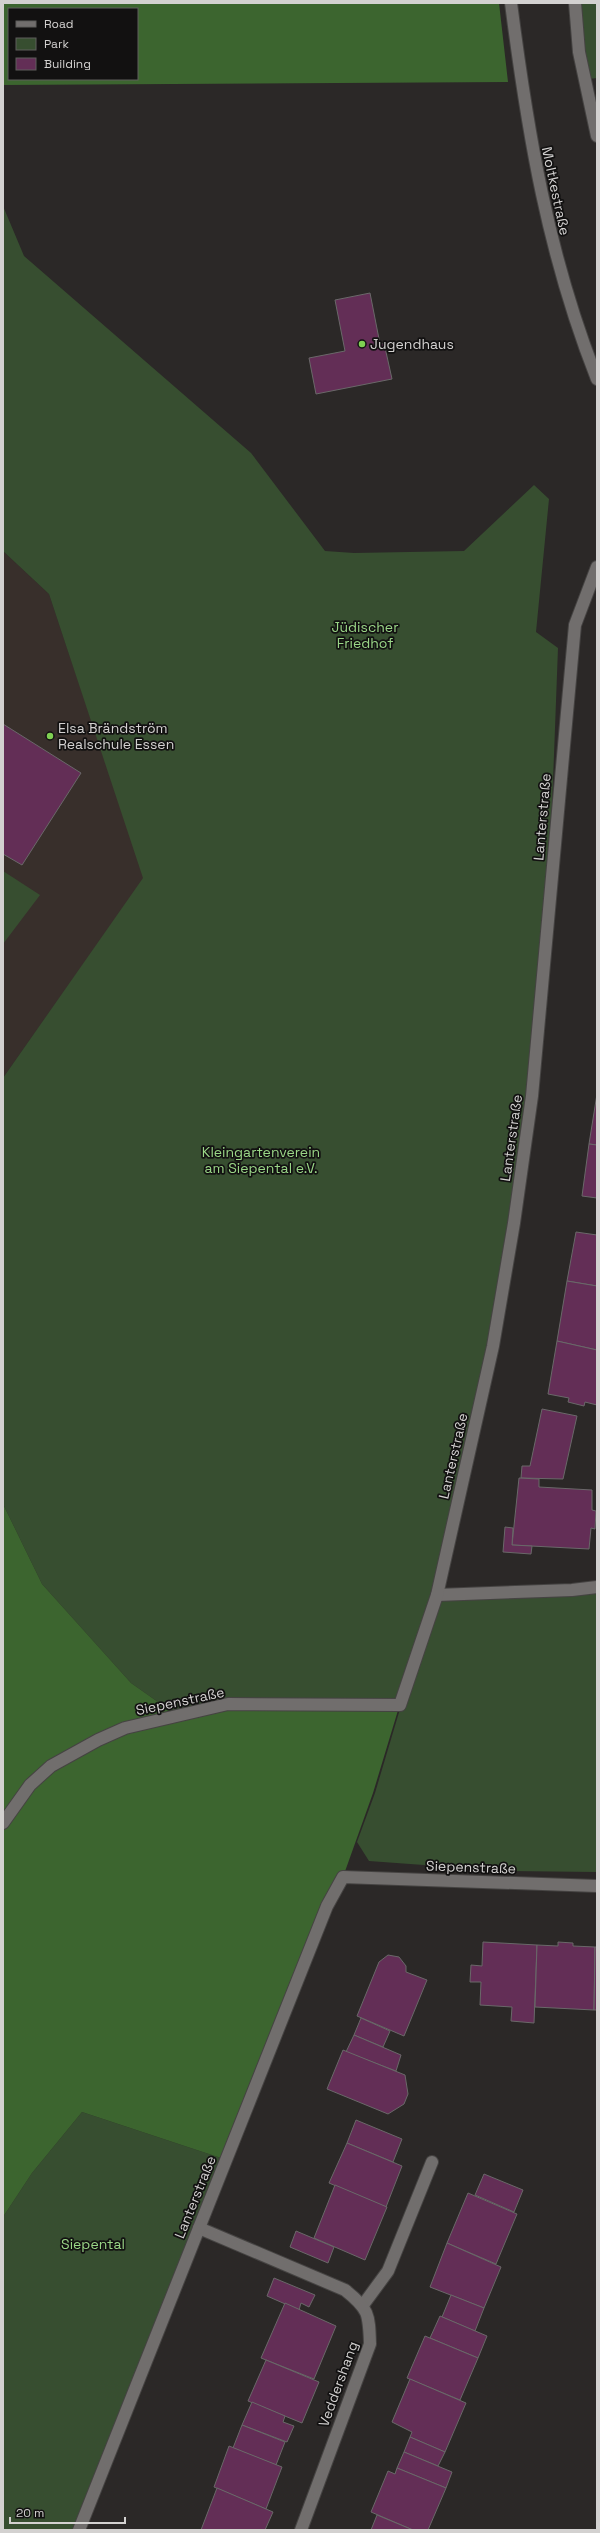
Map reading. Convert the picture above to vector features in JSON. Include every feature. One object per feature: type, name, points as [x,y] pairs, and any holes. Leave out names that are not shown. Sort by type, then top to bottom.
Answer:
[{"type":"street","name":"Moltkestraße","points":[[511,3],[531,144],[546,219],[564,287],[597,379]]},
{"type":"street","points":[[575,3],[579,52],[597,136]]},
{"type":"street","name":"Lanterstraße","points":[[400,1705],[437,1595],[493,1346],[514,1223],[532,1096],[575,625],[597,567]]},
{"type":"street","points":[[437,1595],[572,1590],[597,1587]]},
{"type":"street","name":"Siepenstraße","points":[[3,1822],[30,1785],[51,1766],[91,1743],[125,1728],[228,1704],[400,1705]]},
{"type":"street","name":"Lanterstraße","points":[[79,2530],[326,1906],[343,1877]]},
{"type":"street","name":"Siepenstraße","points":[[343,1877],[597,1886]]},
{"type":"street","points":[[199,2228],[345,2290],[363,2304],[388,2271],[432,2162]]},
{"type":"street","name":"Veddershang","points":[[301,2530],[370,2344],[369,2322],[363,2304]]},
{"type":"shaded area","name":"Elsa Brändström Realschule Essen","points":[[3,551],[49,594],[144,878],[3,1078]]},
{"type":"green space","points":[[3,3],[499,3],[508,82],[3,85]]},
{"type":"green space","points":[[578,3],[597,3],[597,78],[589,79]]},
{"type":"green space","name":"Kleingartenverein am Siepental e.V.","points":[[3,206],[24,256],[251,453],[325,551],[354,553],[464,551],[534,485],[549,499],[536,632],[558,648],[550,861],[529,1093],[491,1343],[435,1593],[399,1703],[175,1714],[131,1683],[42,1584],[3,1504],[3,1078],[143,878],[49,594],[3,551]]},
{"type":"green space","points":[[3,871],[40,895],[3,944]]},
{"type":"green space","points":[[3,1504],[42,1584],[131,1683],[175,1714],[228,1706],[399,1707],[373,1793],[343,1877],[224,2159],[82,2112],[32,2173],[3,2217]]},
{"type":"green space","points":[[597,1589],[597,1872],[506,1871],[369,1861],[357,1842],[375,1793],[400,1709],[439,1597]]},
{"type":"green space","name":"Siepental","points":[[82,2112],[224,2159],[78,2530],[3,2530],[3,2217],[32,2173]]},
{"type":"building","name":"Jugendhaus","points":[[370,293],[380,344],[384,343],[392,379],[316,394],[309,358],[345,351],[335,300]]},
{"type":"building","points":[[3,724],[81,773],[22,865],[3,854]]},
{"type":"building","points":[[597,1094],[597,1145],[589,1144]]},
{"type":"building","points":[[589,1144],[597,1145],[597,1198],[582,1196]]},
{"type":"building","points":[[576,1232],[597,1235],[597,1286],[567,1281]]},
{"type":"building","points":[[567,1281],[597,1286],[597,1350],[557,1341]]},
{"type":"building","points":[[557,1341],[597,1350],[597,1405],[585,1402],[584,1406],[568,1402],[569,1398],[548,1394]]},
{"type":"building","points":[[542,1409],[577,1416],[563,1479],[521,1478],[522,1466],[530,1466]]},
{"type":"building","points":[[519,1478],[539,1479],[539,1487],[592,1490],[592,1510],[596,1511],[595,1529],[591,1528],[589,1549],[512,1545]]},
{"type":"building","points":[[505,1527],[513,1528],[512,1545],[532,1546],[531,1554],[503,1552]]},
{"type":"building","points":[[483,1942],[537,1945],[534,2023],[511,2021],[512,2007],[480,2005],[481,1982],[470,1982],[471,1965],[482,1966]]},
{"type":"building","points":[[558,1942],[573,1943],[573,1946],[595,1947],[594,2010],[535,2007],[537,1945],[558,1946]]},
{"type":"building","points":[[595,1947],[597,1947],[597,2010],[594,2010]]},
{"type":"building","points":[[388,1955],[399,1957],[406,1966],[406,1972],[427,1980],[404,2036],[357,2016],[379,1962]]},
{"type":"building","points":[[361,2018],[390,2031],[383,2047],[354,2035]]},
{"type":"building","points":[[354,2035],[401,2055],[396,2071],[346,2052]]},
{"type":"building","points":[[343,2050],[405,2075],[408,2094],[404,2104],[388,2114],[327,2089]]},
{"type":"building","points":[[356,2120],[402,2139],[393,2162],[347,2143]]},
{"type":"building","points":[[347,2143],[402,2166],[386,2207],[329,2183]]},
{"type":"building","points":[[484,2174],[523,2190],[514,2212],[475,2195]]},
{"type":"building","points":[[335,2185],[387,2207],[365,2260],[314,2238]]},
{"type":"building","points":[[468,2193],[517,2214],[496,2264],[447,2243]]},
{"type":"building","points":[[296,2231],[334,2247],[328,2263],[290,2247]]},
{"type":"building","points":[[447,2243],[501,2267],[484,2308],[430,2287]]},
{"type":"building","points":[[274,2278],[315,2295],[309,2307],[301,2303],[299,2310],[267,2296]]},
{"type":"building","points":[[451,2295],[484,2308],[475,2331],[442,2317]]},
{"type":"building","points":[[285,2303],[336,2326],[314,2379],[261,2358]]},
{"type":"building","points":[[440,2316],[487,2336],[478,2358],[430,2338]]},
{"type":"building","points":[[425,2336],[478,2358],[460,2400],[407,2378]]},
{"type":"building","points":[[266,2360],[319,2382],[302,2423],[248,2401]]},
{"type":"building","points":[[410,2379],[466,2403],[445,2452],[410,2437],[412,2432],[392,2422]]},
{"type":"building","points":[[252,2402],[285,2416],[283,2422],[294,2426],[287,2442],[242,2425]]},
{"type":"building","points":[[242,2425],[285,2442],[276,2465],[233,2448]]},
{"type":"building","points":[[410,2437],[445,2452],[438,2466],[404,2452]]},
{"type":"building","points":[[229,2446],[282,2467],[266,2509],[214,2487]]},
{"type":"building","points":[[404,2452],[452,2472],[446,2488],[397,2468]]},
{"type":"building","points":[[397,2468],[446,2488],[428,2530],[413,2530],[371,2512],[388,2471],[395,2474]]},
{"type":"building","points":[[217,2488],[273,2512],[265,2530],[201,2530]]},
{"type":"building","points":[[377,2515],[413,2530],[371,2530]]},
{"type":"place","name":"Jugendhaus","points":[[362,344]]},
{"type":"place","name":"Elsa Brändström Realschule Essen","points":[[50,736]]},
{"type":"park label","name":"Jüdischer Friedhof","points":[[365,636]]}]
